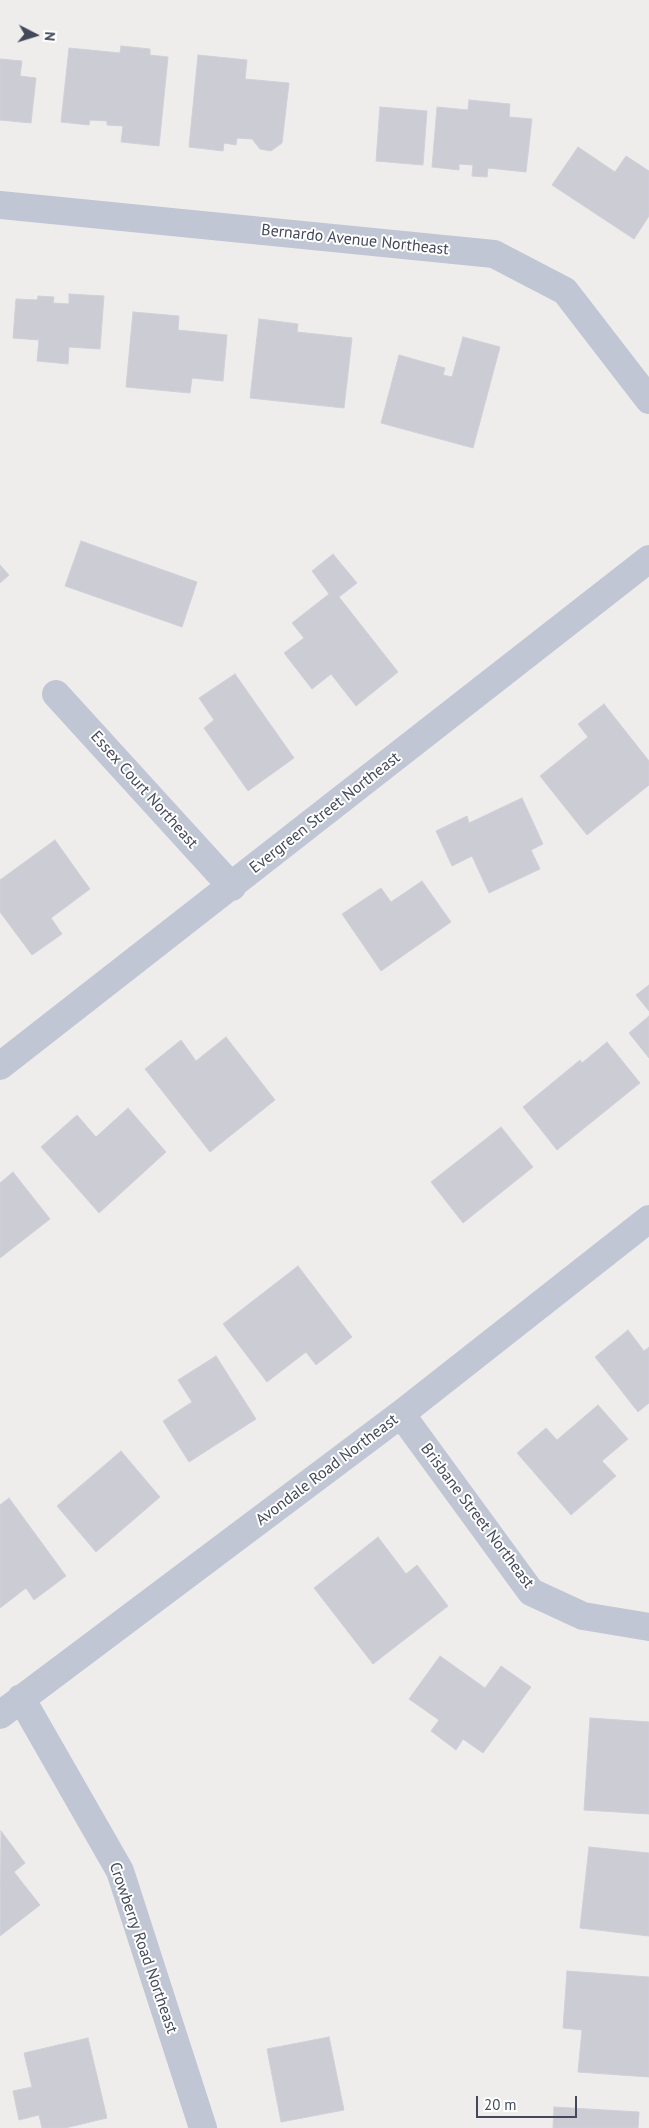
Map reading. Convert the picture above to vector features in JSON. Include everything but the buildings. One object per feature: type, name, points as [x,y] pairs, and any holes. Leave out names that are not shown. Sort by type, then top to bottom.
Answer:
[{"type":"street","name":"Bernardo Avenue Northeast","points":[[0,205],[494,254],[565,291],[649,400]]},
{"type":"street","name":"Evergreen Street Northeast","points":[[0,1066],[232,887],[649,559]]},
{"type":"street","name":"Essex Court Northeast","points":[[56,694],[232,887]]},
{"type":"street","name":"Avondale Road Northeast","points":[[0,1715],[401,1414],[649,1219]]},
{"type":"street","name":"Brisbane Street Northeast","points":[[401,1414],[530,1592],[583,1616],[649,1627]]},
{"type":"street","name":"Crowberry Road Northeast","points":[[21,1698],[120,1871],[203,2128]]}]
